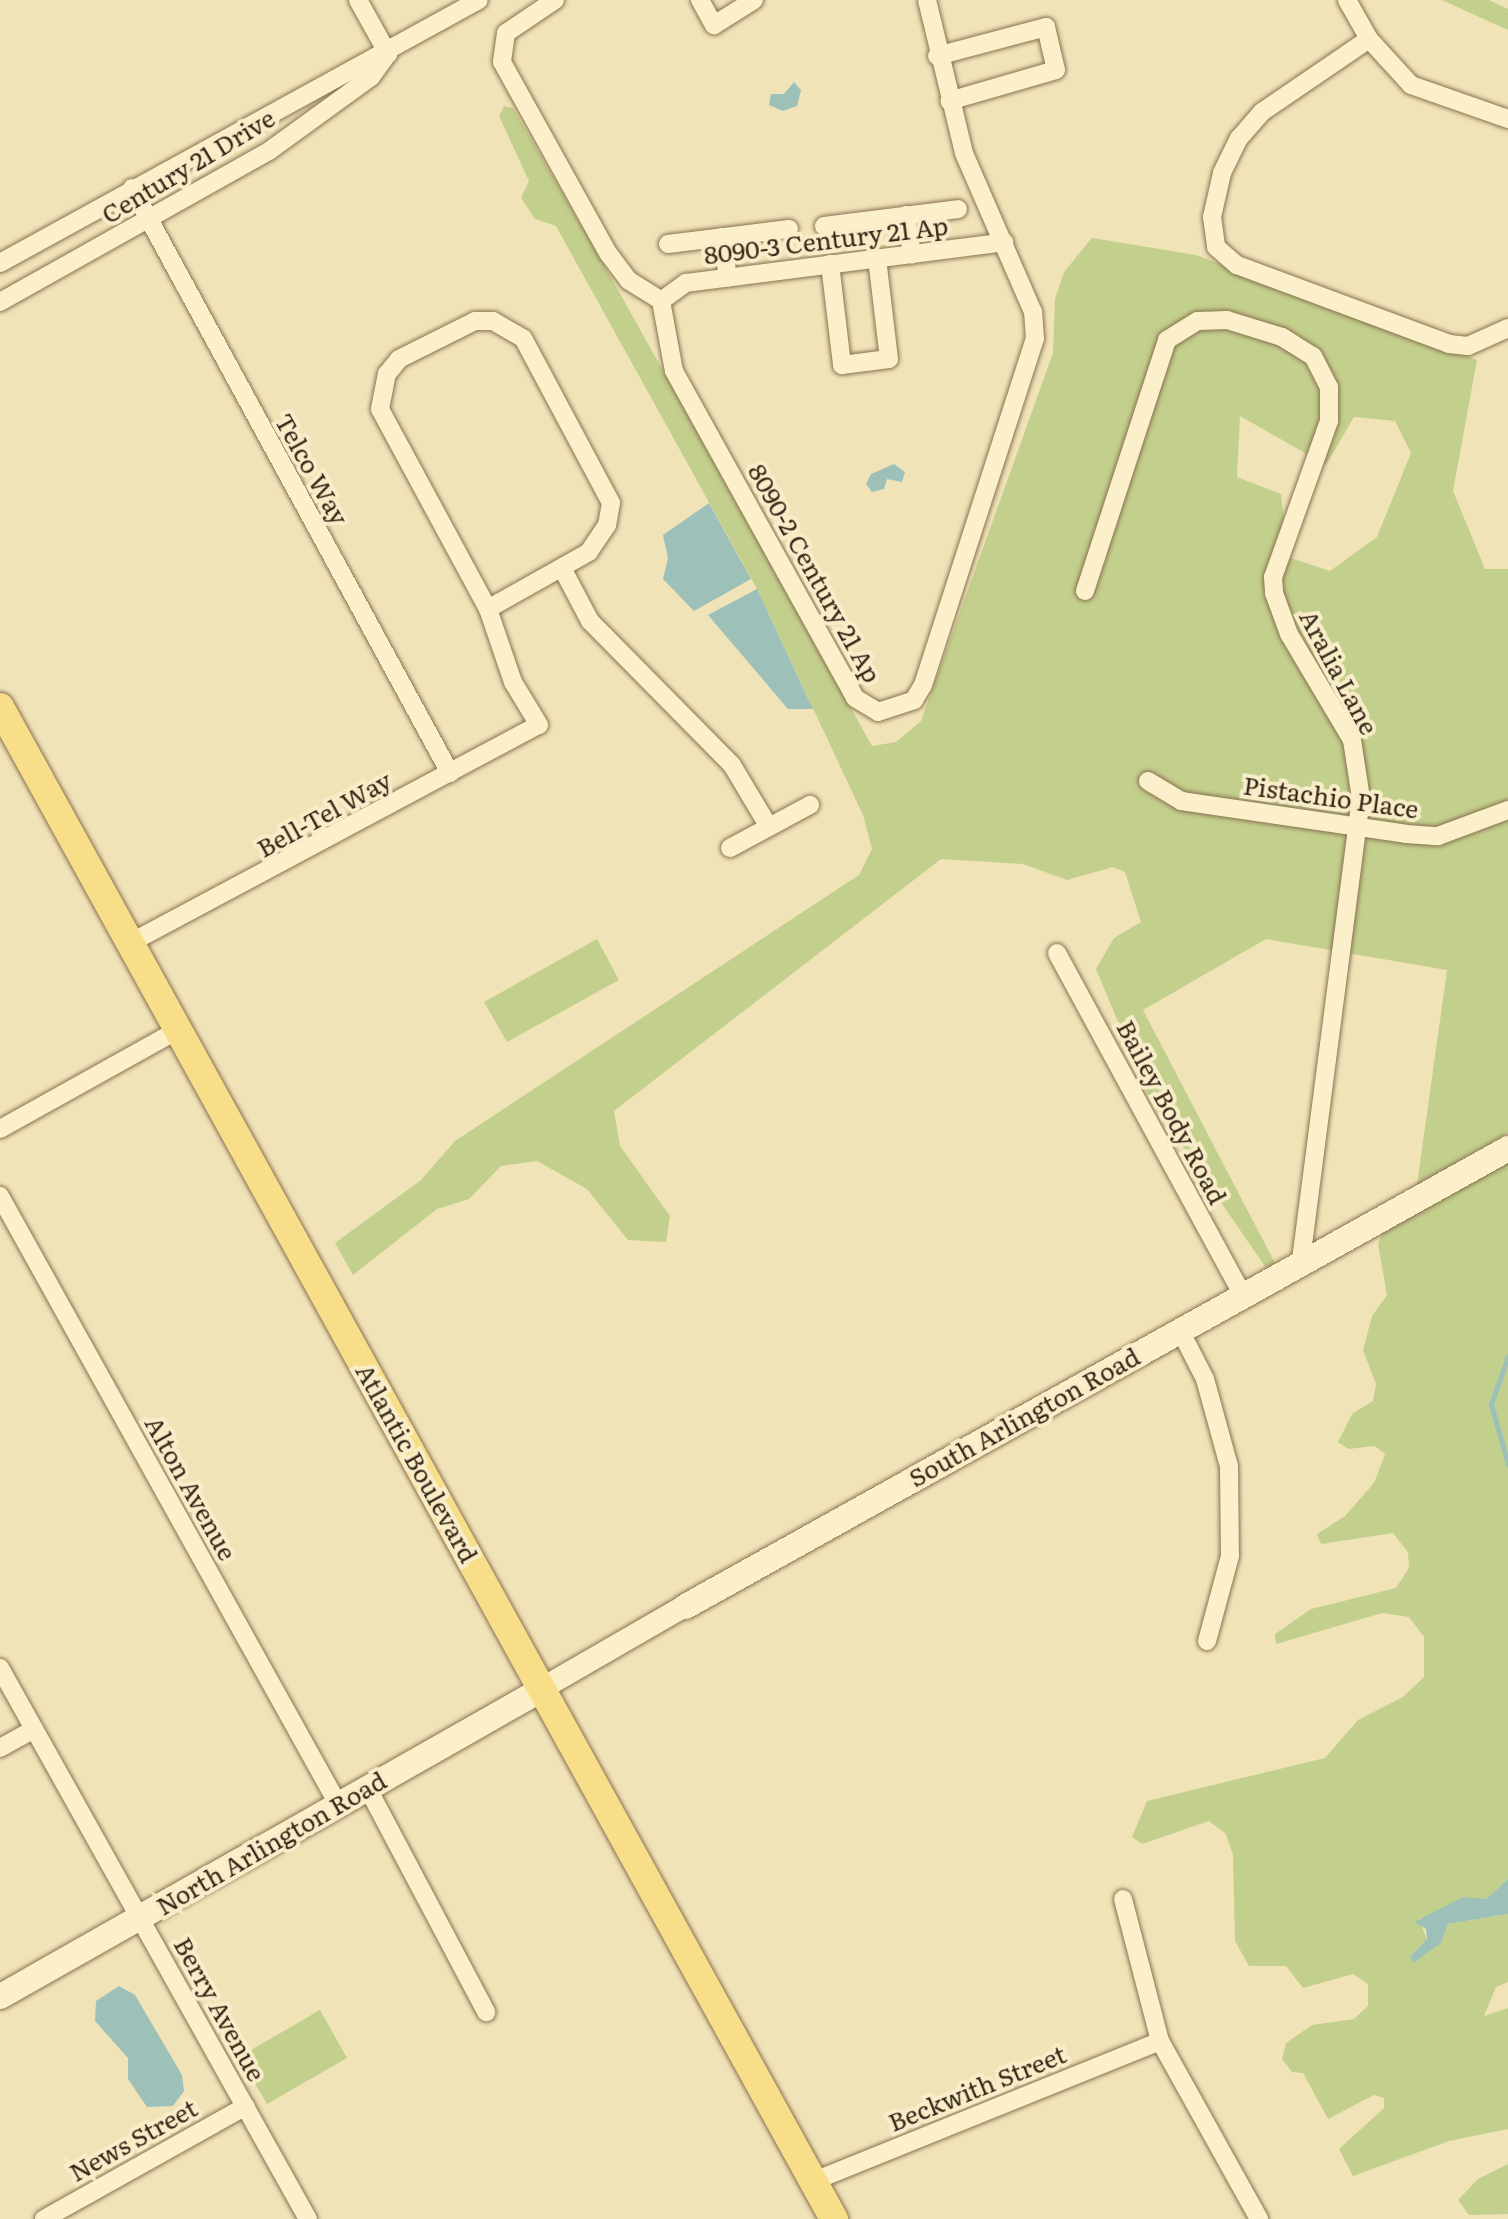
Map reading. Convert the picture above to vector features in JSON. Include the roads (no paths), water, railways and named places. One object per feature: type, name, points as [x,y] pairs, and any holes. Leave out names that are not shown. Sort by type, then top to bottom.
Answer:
[{"type":"main road","name":"Atlantic Boulevard","points":[[0,707],[834,2219]]},
{"type":"main road","name":"South Arlington Road","points":[[686,1606],[1508,1148]]},
{"type":"main road","name":"North Arlington Road","points":[[0,1996],[541,1689]]},
{"type":"street","points":[[358,0],[388,54]]},
{"type":"street","name":"Century 21 Drive","points":[[0,263],[362,60],[388,54],[478,0]]},
{"type":"street","points":[[556,0],[506,33],[502,62],[608,253],[628,280],[660,301]]},
{"type":"street","points":[[700,0],[714,25],[754,0]]},
{"type":"street","name":"8090-2 Century 21 Ap","points":[[660,301],[674,371],[855,698],[878,712],[914,700],[923,685],[1033,362],[1033,312],[949,101],[927,0]]},
{"type":"street","points":[[1347,0],[1369,39],[1411,85],[1508,120]]},
{"type":"street","points":[[937,56],[1046,27],[1056,70],[949,101]]},
{"type":"street","points":[[1369,39],[1262,112],[1239,138],[1218,188],[1212,231],[1216,247],[1237,265],[1449,344],[1468,346],[1508,328]]},
{"type":"street","name":"Century 21 Drive","points":[[0,302],[268,151],[371,77],[388,54]]},
{"type":"street","name":"Telco Way","points":[[132,188],[450,773]]},
{"type":"street","points":[[824,226],[958,210]]},
{"type":"street","points":[[906,215],[912,255]]},
{"type":"street","points":[[668,244],[789,229]]},
{"type":"street","points":[[722,237],[728,278]]},
{"type":"street","name":"8090-3 Century 21 Ap","points":[[660,301],[686,283],[1004,242]]},
{"type":"street","points":[[830,264],[842,365],[889,359],[876,259]]},
{"type":"street","name":"Aralia Lane","points":[[1085,590],[1167,340],[1198,322],[1227,320],[1282,337],[1313,356],[1330,388],[1328,421],[1273,577],[1274,592],[1289,634],[1352,740],[1360,798],[1300,1264]]},
{"type":"street","points":[[494,321],[510,328],[533,352],[610,502],[607,525],[589,552],[488,609],[380,409],[386,374],[458,325],[494,321]]},
{"type":"street","points":[[562,568],[590,621],[732,765],[768,827]]},
{"type":"street","name":"Bell-Tel Way","points":[[130,943],[540,725],[513,682],[488,609]]},
{"type":"street","name":"Pistachio Place","points":[[1148,780],[1181,801],[1438,836],[1508,810]]},
{"type":"street","points":[[730,848],[810,805]]},
{"type":"street","name":"Bailey Body Road","points":[[1057,953],[1243,1295]]},
{"type":"street","points":[[0,1129],[178,1030]]},
{"type":"street","name":"Alton Avenue","points":[[0,1196],[338,1804]]},
{"type":"street","points":[[1180,1330],[1205,1379],[1230,1466],[1230,1556],[1207,1641]]},
{"type":"street","name":"South Arlington Road","points":[[541,1689],[686,1606]]},
{"type":"street","name":"Berry Avenue","points":[[0,1668],[308,2219]]},
{"type":"street","points":[[0,1748],[34,1729]]},
{"type":"street","points":[[367,1787],[486,2012]]},
{"type":"street","points":[[1124,1899],[1160,2040],[1259,2219]]},
{"type":"street","name":"Beckwith Street","points":[[814,2181],[1160,2040]]},
{"type":"street","name":"News Street","points":[[44,2219],[246,2106]]},
{"type":"water","points":[[794,82],[801,90],[797,106],[783,111],[769,105],[771,94],[784,94]]},
{"type":"water","points":[[894,464],[905,472],[902,482],[887,479],[884,489],[872,492],[866,484],[871,474]]},
{"type":"water","points":[[709,503],[751,579],[694,611],[663,579],[668,558],[663,535]]},
{"type":"water","points":[[757,589],[813,709],[788,709],[708,615]]},
{"type":"water","points":[[1508,1879],[1508,1914],[1448,1924],[1441,1943],[1413,1963],[1410,1957],[1427,1939],[1426,1929],[1414,1922],[1463,1897],[1486,1899]]},
{"type":"water","points":[[119,1986],[135,1995],[182,2075],[184,2091],[173,2106],[147,2107],[128,2079],[128,2058],[95,2021],[96,2001]]},
{"type":"waterway","points":[[1508,1356],[1491,1404],[1508,1465]]}]
